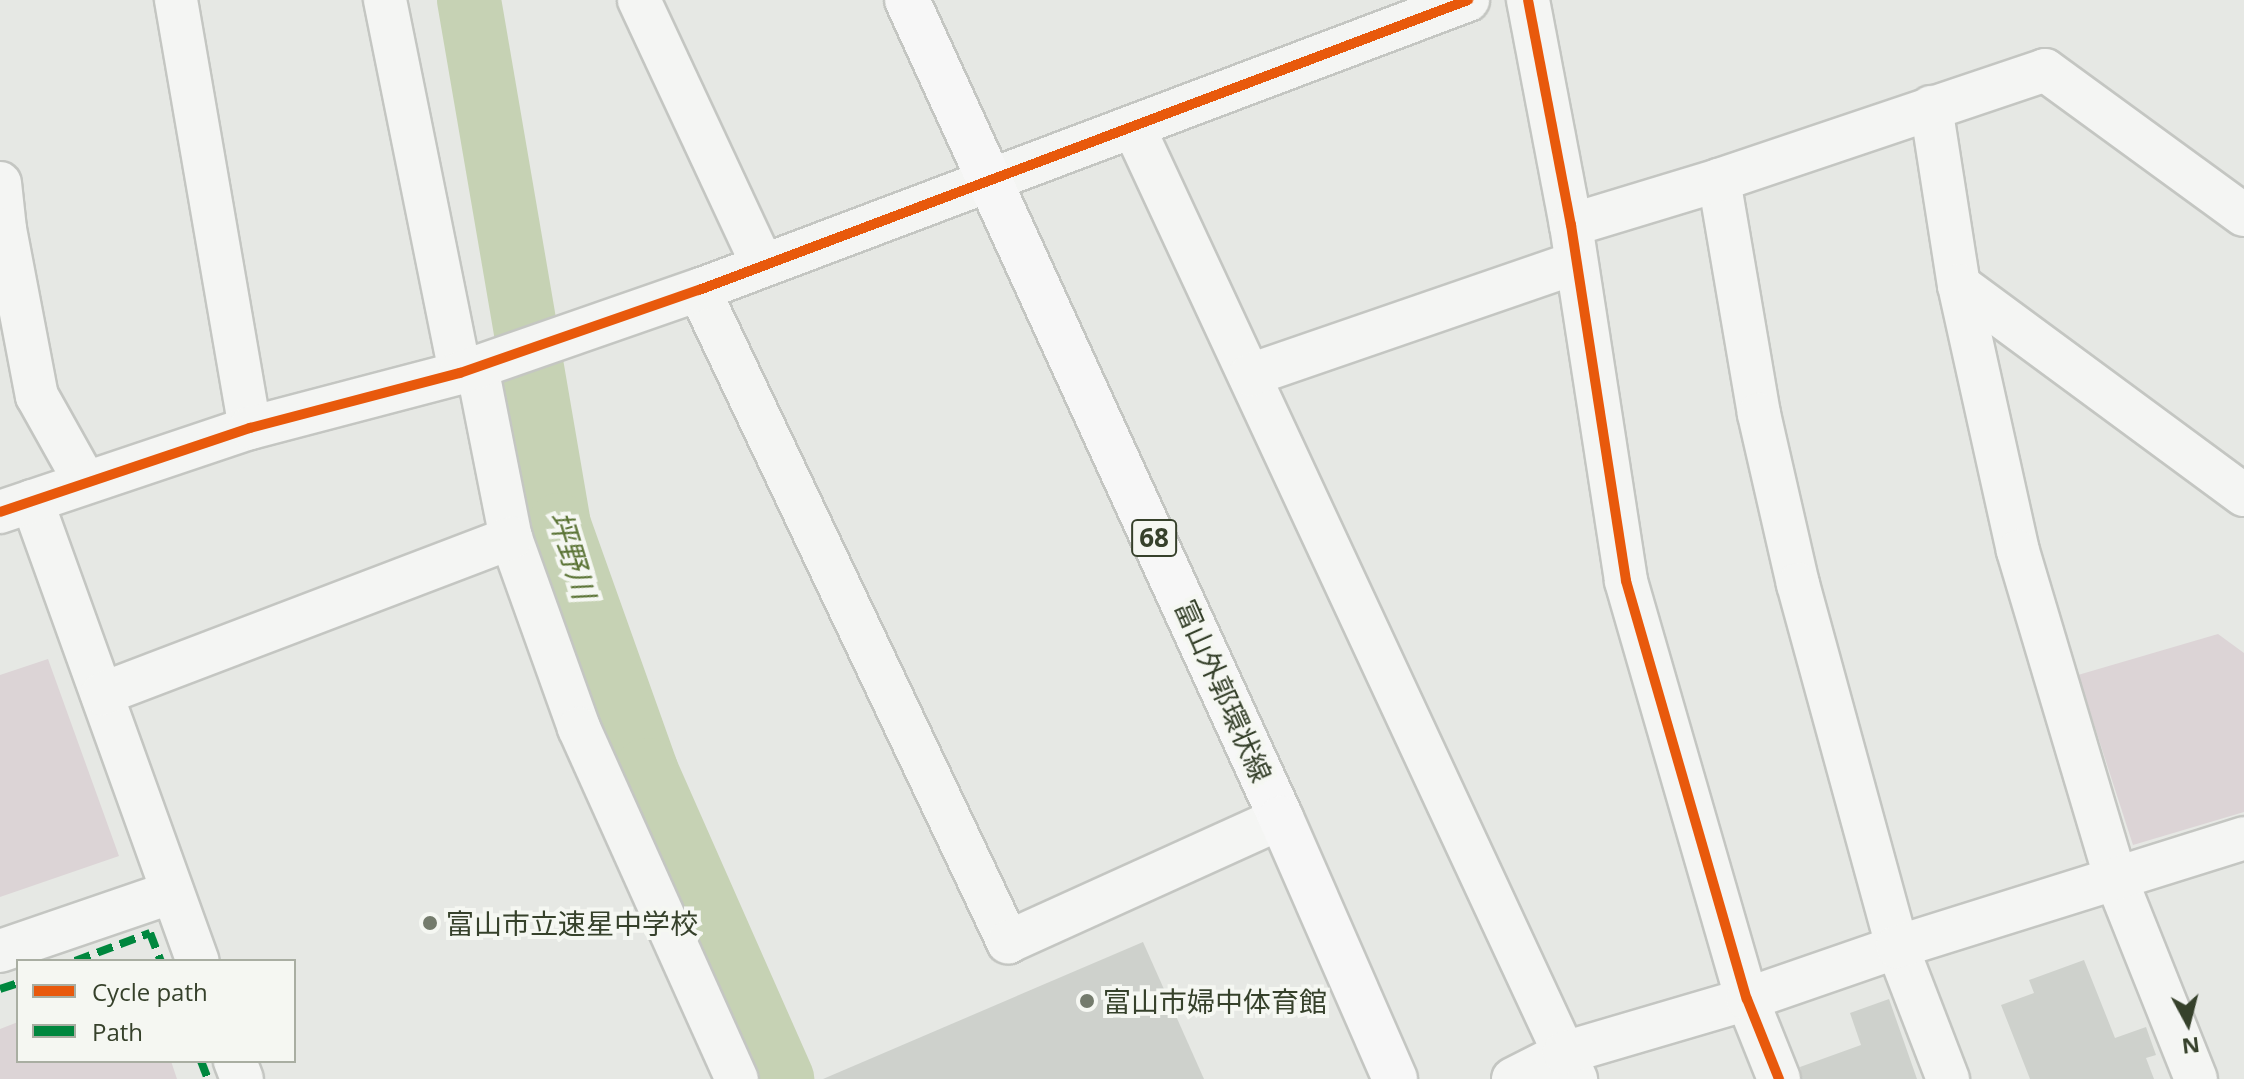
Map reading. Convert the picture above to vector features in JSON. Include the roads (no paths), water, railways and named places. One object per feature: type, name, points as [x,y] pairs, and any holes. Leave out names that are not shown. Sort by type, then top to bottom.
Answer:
[{"type":"main road","name":"富山外郭環状線","points":[[907,0],[992,180],[1281,818],[1395,1079]]},
{"type":"street","points":[[176,0],[250,428]]},
{"type":"street","points":[[385,0],[476,367],[511,538],[579,728],[737,1079]]},
{"type":"street","points":[[639,0],[762,264]]},
{"type":"street","points":[[197,959],[102,694],[16,506],[250,428],[476,367],[699,290],[1468,0]]},
{"type":"street","points":[[1528,0],[1573,244],[1626,581],[1747,999],[1779,1079]]},
{"type":"street","points":[[1250,375],[1573,244],[1719,180],[2045,70],[2244,215]]},
{"type":"street","points":[[1931,107],[1959,285],[2018,551],[2116,879],[2196,1079]]},
{"type":"street","points":[[1134,128],[1570,1066]]},
{"type":"street","points":[[1719,180],[1759,414],[1794,568],[1897,947],[1948,1079]]},
{"type":"street","points":[[0,183],[2,229],[37,396],[85,482]]},
{"type":"street","points":[[1959,285],[2244,495]]},
{"type":"street","points":[[699,290],[1008,942],[1281,818]]},
{"type":"street","points":[[102,694],[511,538]]},
{"type":"street","points":[[1513,1079],[1570,1066],[1747,999],[1897,947],[2244,838]]},
{"type":"street","points":[[0,951],[172,892]]},
{"type":"waterway","name":"坪野川","points":[[469,0],[559,525],[646,770],[782,1079]]},
{"type":"place","name":"富山市立速星中学校","points":[[430,923]]},
{"type":"place","name":"富山市婦中体育館","points":[[1087,1001]]}]
